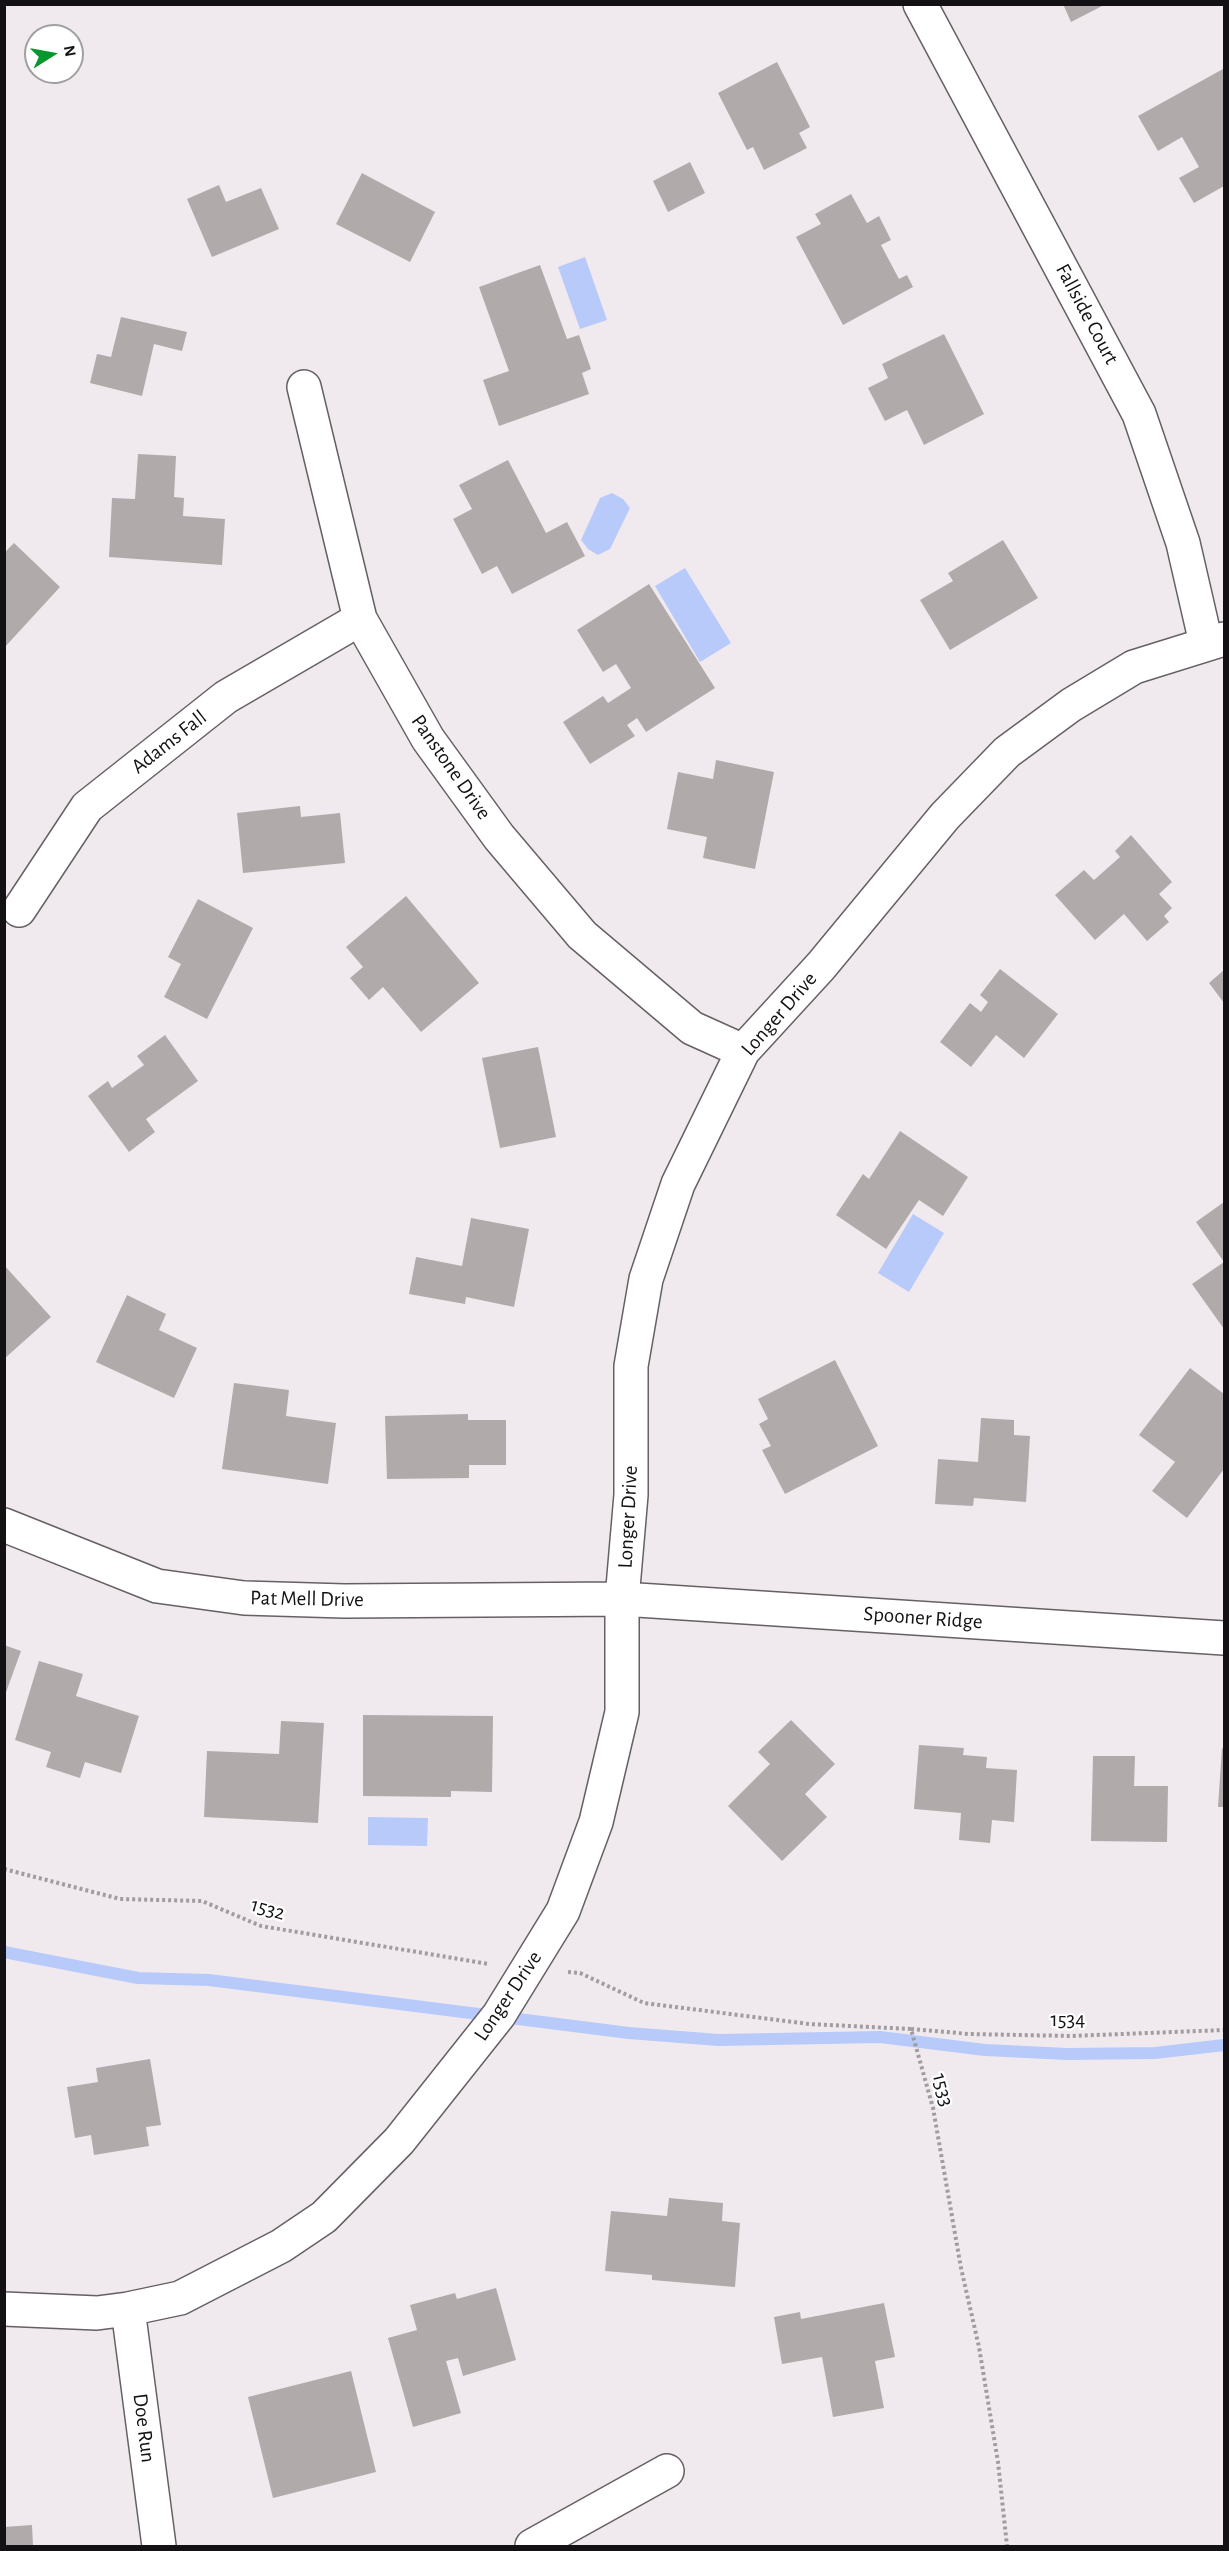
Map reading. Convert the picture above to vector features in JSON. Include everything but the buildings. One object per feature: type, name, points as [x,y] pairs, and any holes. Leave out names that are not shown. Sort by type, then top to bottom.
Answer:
[{"type":"street","name":"Fallside Court","points":[[920,4],[1139,414],[1215,641]]},
{"type":"street","name":"Panstone Drive","points":[[304,387],[360,619],[428,739],[500,837],[582,935],[692,1028],[743,1051]]},
{"type":"street","name":"Adams Fall","points":[[19,910],[87,807],[226,697],[360,619]]},
{"type":"street","name":"Longer Drive","points":[[4,2309],[97,2313],[180,2298],[281,2246],[324,2217],[399,2141],[499,2015],[563,1911],[596,1822],[622,1712],[622,1599],[631,1495],[631,1366],[646,1279],[678,1184],[743,1051],[821,966],[945,816],[1007,752],[1071,705],[1134,667],[1215,641]]},
{"type":"street","name":"Pat Mell Drive","points":[[4,1525],[157,1586],[244,1598],[622,1599]]},
{"type":"street","name":"Spooner Ridge","points":[[622,1599],[1224,1638]]},
{"type":"street","name":"Doe Run","points":[[128,2309],[159,2547]]},
{"type":"street","points":[[532,2547],[667,2471]]},
{"type":"path","name":"1532","points":[[4,1869],[120,1899],[202,1901],[261,1926],[526,1970]]},
{"type":"path","points":[[526,1970],[580,1973],[644,2003],[809,2024],[911,2029]]},
{"type":"path","name":"1534","points":[[911,2029],[969,2034],[1071,2036],[1224,2030]]},
{"type":"path","name":"1533","points":[[911,2029],[933,2108],[961,2268],[979,2347],[998,2462],[1007,2547]]},
{"type":"water","points":[[585,257],[607,320],[580,329],[558,267]]},
{"type":"water","points":[[612,493],[623,499],[630,508],[610,549],[598,555],[588,549],[581,540],[600,498]]},
{"type":"water","points":[[685,568],[731,643],[700,662],[655,586]]},
{"type":"water","points":[[913,1214],[944,1233],[909,1292],[878,1273]]},
{"type":"water","points":[[368,1817],[428,1818],[427,1846],[368,1845]]},
{"type":"waterway","points":[[4,1952],[138,1978],[209,1980],[629,2033],[718,2040],[880,2037],[985,2050],[1067,2054],[1155,2053],[1224,2045]]}]
